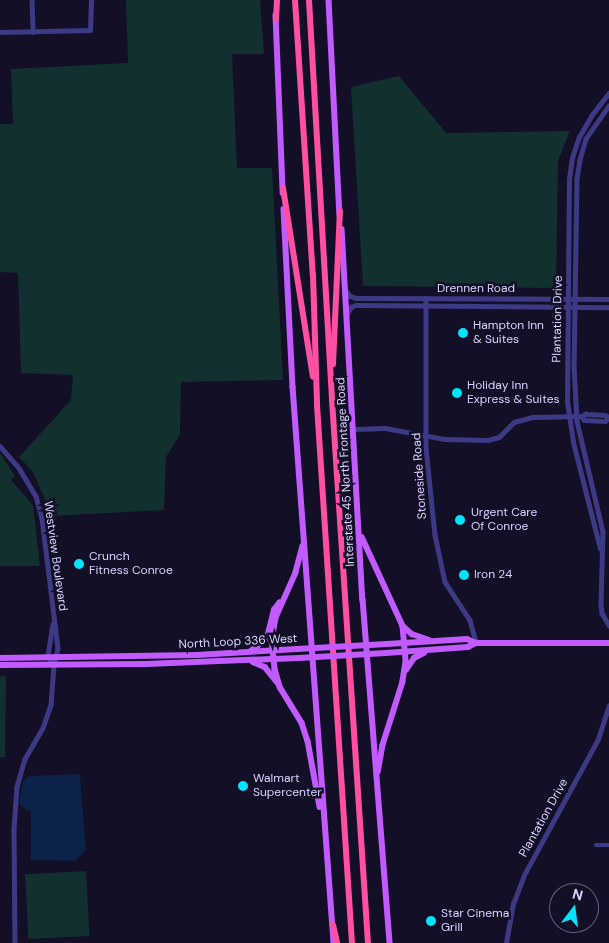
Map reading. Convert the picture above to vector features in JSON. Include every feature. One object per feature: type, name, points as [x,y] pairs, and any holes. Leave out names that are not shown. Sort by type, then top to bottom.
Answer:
[{"type":"highway","points":[[276,0],[276,19]]},
{"type":"highway","points":[[295,0],[313,275],[317,405],[352,943]]},
{"type":"highway","points":[[309,0],[332,400],[368,943]]},
{"type":"highway","points":[[283,188],[317,405]]},
{"type":"highway","points":[[332,400],[340,211]]},
{"type":"highway","points":[[333,925],[335,943]]},
{"type":"main road","name":"Interstate 45 North Frontage Road","points":[[330,0],[340,211],[348,314],[359,523],[376,777],[390,943]]},
{"type":"main road","points":[[276,19],[293,387],[305,536],[324,830],[333,925]]},
{"type":"main road","points":[[359,523],[364,546],[396,607],[403,626],[405,652],[405,671],[388,726],[376,777]]},
{"type":"main road","points":[[280,687],[274,660],[273,628],[283,598],[296,573],[305,536]]},
{"type":"main road","points":[[249,652],[267,638],[274,610],[283,598]]},
{"type":"main road","points":[[403,626],[412,634],[431,641]]},
{"type":"main road","name":"North Loop 336 West","points":[[0,658],[249,652],[467,639],[476,643],[609,643]]},
{"type":"main road","name":"North Loop 336 West","points":[[0,666],[274,660],[468,647],[476,643]]},
{"type":"main road","points":[[405,671],[414,658],[429,650]]},
{"type":"main road","points":[[249,660],[265,667],[302,723],[308,741],[324,830]]},
{"type":"street","points":[[32,0],[33,32]]},
{"type":"street","points":[[0,32],[90,30],[91,0]]},
{"type":"street","name":"Plantation Drive","points":[[602,552],[569,417],[566,365],[569,299],[569,179],[572,158],[582,132],[609,94]]},
{"type":"street","name":"Plantation Drive","points":[[609,106],[589,135],[580,160],[577,180],[574,366],[576,416],[603,532],[601,605],[602,613],[609,625]]},
{"type":"street","points":[[582,132],[589,135]]},
{"type":"street","name":"Drennen Road","points":[[346,290],[350,296],[356,298],[609,300]]},
{"type":"street","name":"Stoneside Road","points":[[426,298],[427,462],[434,524],[444,577],[471,623],[476,643]]},
{"type":"street","name":"Drennen Road","points":[[348,314],[351,307],[356,305],[609,307]]},
{"type":"street","points":[[354,429],[385,428],[427,438],[488,440],[499,437],[521,419],[582,416],[585,414],[609,417],[605,421],[596,421],[584,420],[582,416]]},
{"type":"street","points":[[596,414],[596,421]]},
{"type":"street","name":"Westview Boulevard","points":[[0,446],[19,468],[36,496],[42,518],[57,657],[54,665],[55,682],[49,712],[25,759],[17,787],[14,829],[15,943]]},
{"type":"street","name":"Westview Boulevard","points":[[48,657],[54,621]]},
{"type":"street","points":[[48,657],[54,665]]},
{"type":"street","name":"Plantation Drive","points":[[506,943],[513,904],[524,875],[598,739],[609,706]]},
{"type":"street","points":[[596,845],[609,845]]},
{"type":"green space","points":[[126,0],[260,0],[264,54],[232,54],[237,168],[272,168],[283,380],[181,382],[180,434],[166,457],[164,510],[52,516],[33,472],[19,457],[71,400],[73,375],[21,373],[18,273],[0,272],[0,124],[13,124],[11,69],[128,63]]},
{"type":"green space","points":[[399,76],[446,133],[570,131],[558,161],[556,288],[363,286],[351,87]]},
{"type":"green space","points":[[0,453],[15,476],[11,480],[33,505],[40,566],[0,566]]},
{"type":"green space","points":[[0,676],[6,676],[5,757],[0,757]]},
{"type":"green space","points":[[86,871],[89,936],[28,939],[25,874]]},
{"type":"water","points":[[78,774],[80,776],[86,850],[75,861],[31,860],[31,813],[19,804],[23,781],[29,776]]},
{"type":"place","name":"Hampton Inn & Suites","points":[[463,333]]},
{"type":"place","name":"Holiday Inn Express & Suites","points":[[457,393]]},
{"type":"place","name":"Urgent Care Of Conroe","points":[[460,520]]},
{"type":"place","name":"Crunch Fitness Conroe","points":[[79,564]]},
{"type":"place","name":"Iron 24","points":[[464,575]]},
{"type":"place","name":"Walmart Supercenter","points":[[243,786]]},
{"type":"place","name":"Star Cinema Grill","points":[[431,921]]}]
